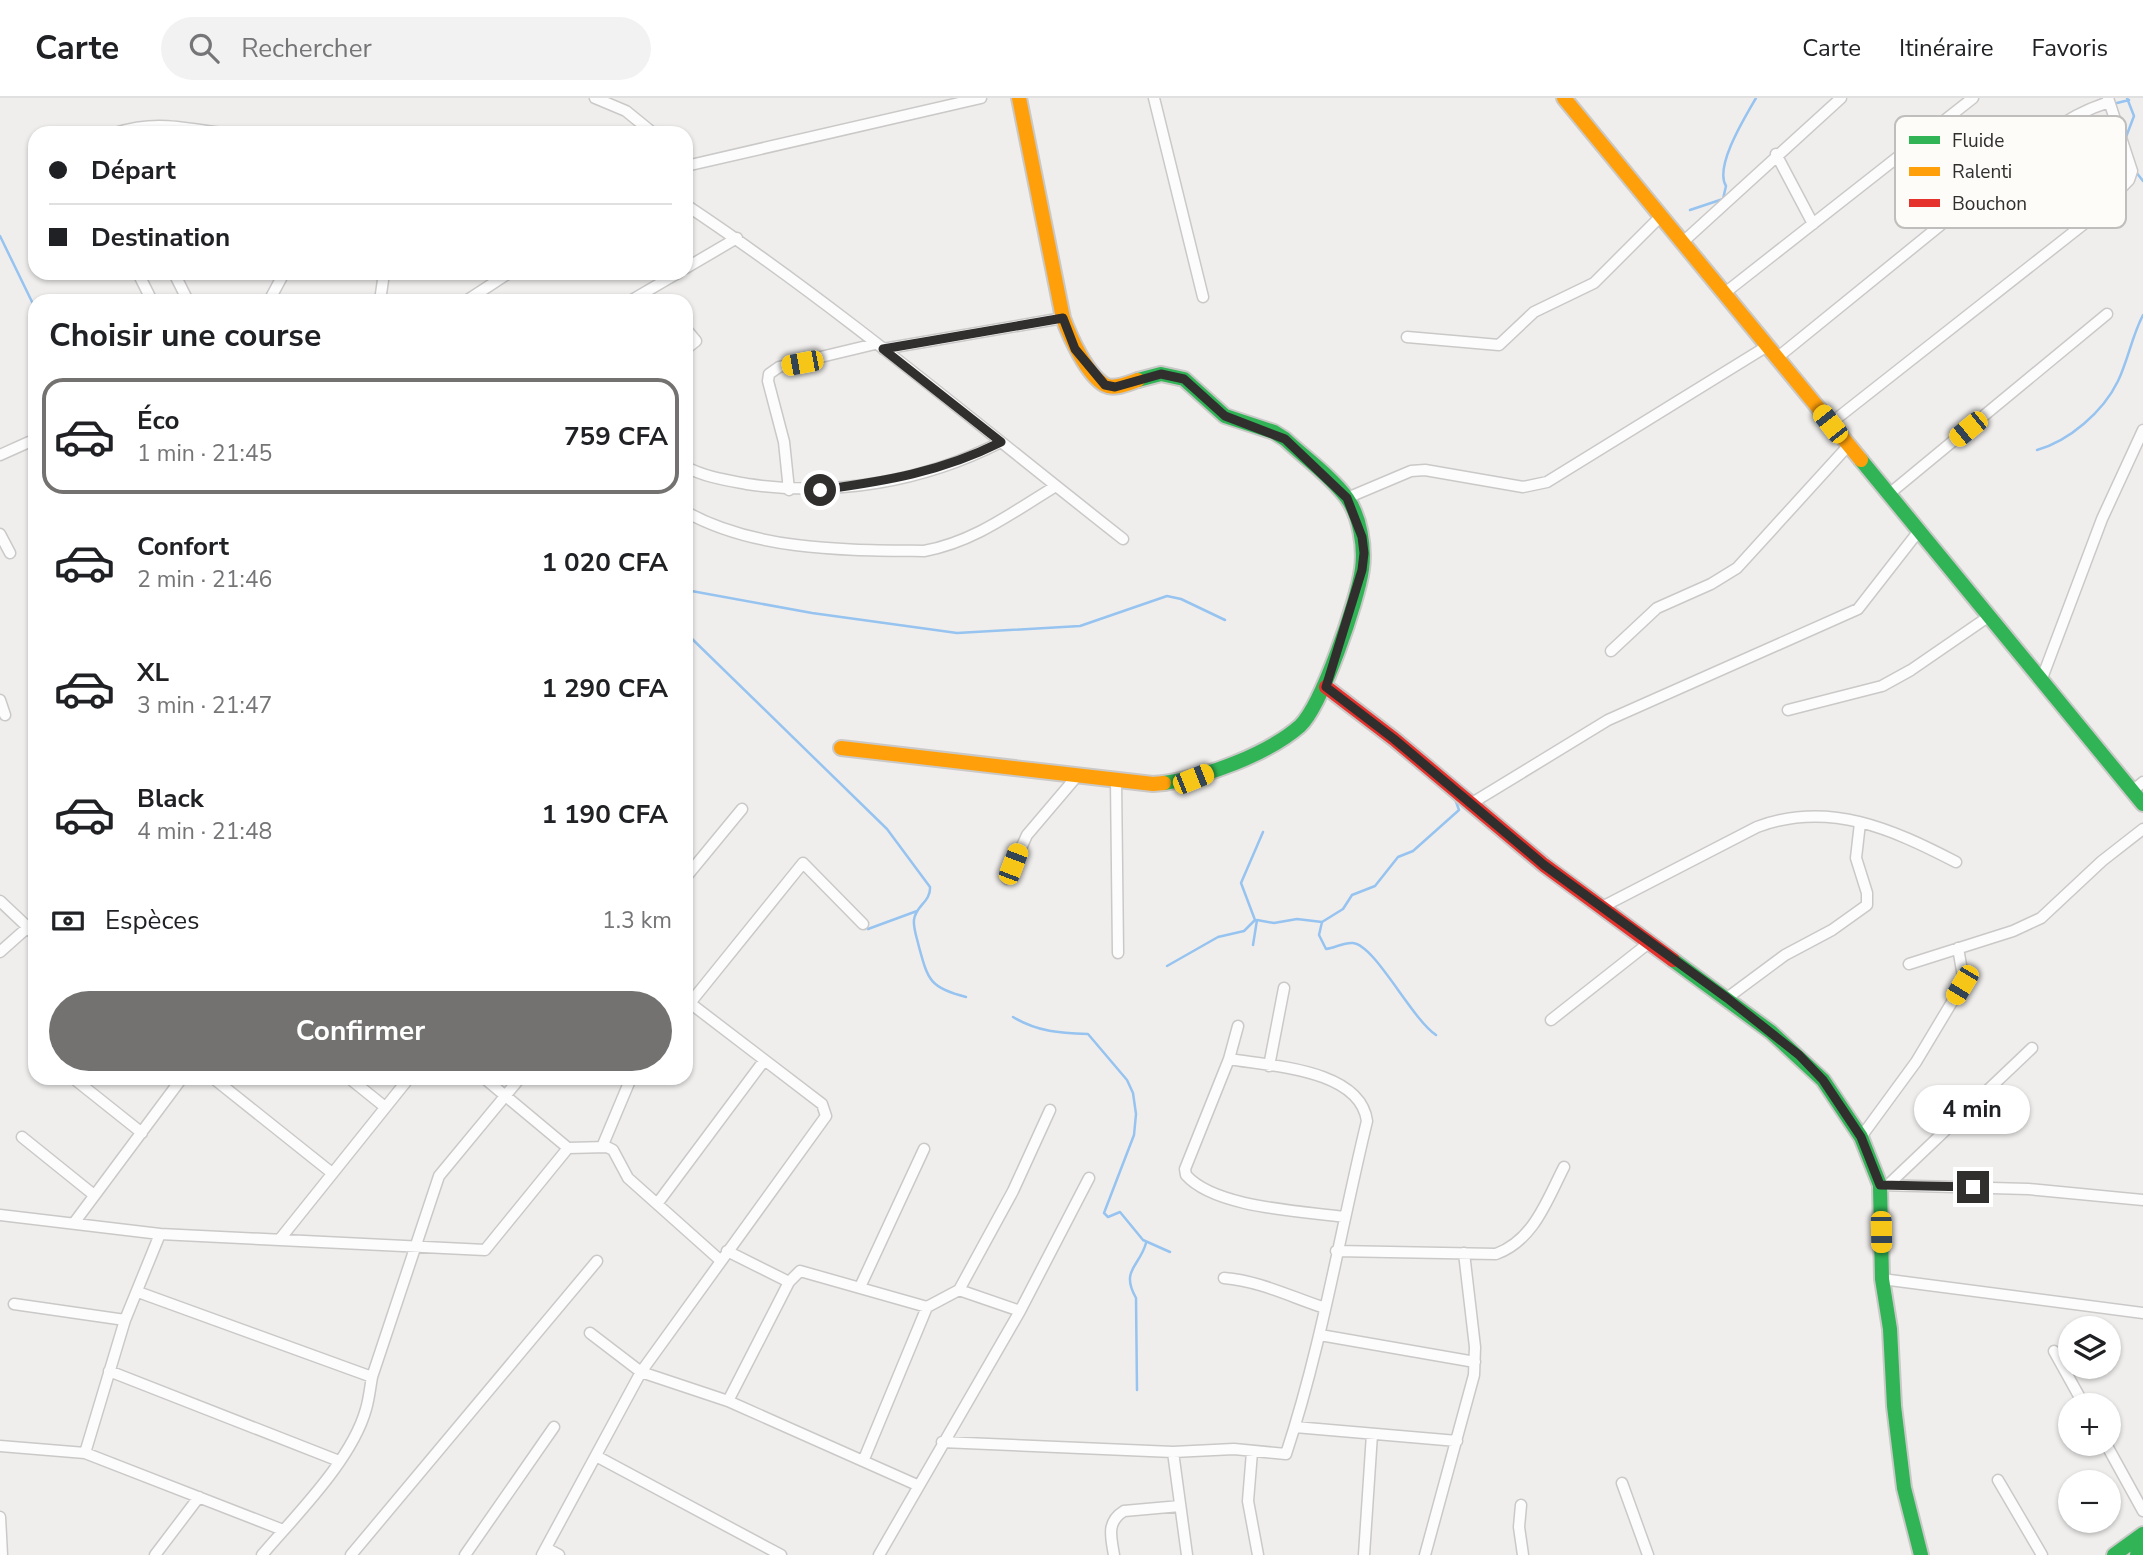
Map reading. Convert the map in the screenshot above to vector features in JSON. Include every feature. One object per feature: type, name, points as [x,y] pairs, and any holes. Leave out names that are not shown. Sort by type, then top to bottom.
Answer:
[{"type":"street","points":[[595,98],[626,111],[644,126]]},
{"type":"street","points":[[693,164],[981,98]]},
{"type":"street","points":[[841,748],[1116,780],[1173,783],[1193,779],[1262,750],[1301,725],[1326,687],[1362,570],[1362,537],[1347,498],[1285,439],[1225,416],[1184,379],[1161,374],[1115,387],[1105,385],[1075,349],[1063,318],[1019,98]]},
{"type":"street","points":[[1154,98],[1203,298]]},
{"type":"street","points":[[1564,98],[1726,292],[1847,446],[2041,681],[2137,787],[2143,804]]},
{"type":"street","points":[[1684,241],[1776,154],[1841,98]]},
{"type":"street","points":[[1950,116],[1973,98]]},
{"type":"street","points":[[2072,116],[2108,100]]},
{"type":"street","points":[[147,126],[169,126]]},
{"type":"street","points":[[2126,150],[2132,166],[2126,183]]},
{"type":"street","points":[[1776,154],[1813,224]]},
{"type":"street","points":[[1726,292],[1895,159]]},
{"type":"street","points":[[693,210],[737,238],[1123,539]]},
{"type":"street","points":[[1407,337],[1499,345],[1534,312],[1594,283],[1662,215]]},
{"type":"street","points":[[1347,498],[1411,471],[1425,470],[1523,487],[1547,482],[1773,351],[1933,228]]},
{"type":"street","points":[[1830,424],[2079,228]]},
{"type":"street","points":[[693,264],[737,238]]},
{"type":"street","points":[[477,294],[498,280]]},
{"type":"street","points":[[642,294],[666,280]]},
{"type":"street","points":[[1889,494],[2107,314]]},
{"type":"street","points":[[789,490],[784,442],[768,381],[769,374],[779,367],[879,347],[1063,318]]},
{"type":"street","points":[[2041,681],[2102,519],[2140,444],[2143,430]]},
{"type":"street","points":[[0,455],[28,442]]},
{"type":"street","points":[[693,470],[716,479],[789,490],[832,488],[933,471],[963,461],[1001,442]]},
{"type":"street","points":[[1611,651],[1657,608],[1711,584],[1737,568],[1847,446]]},
{"type":"street","points":[[693,515],[733,534],[762,540],[924,551],[950,546],[977,535],[1056,486]]},
{"type":"street","points":[[1472,803],[1608,720],[1858,609],[1918,532]]},
{"type":"street","points":[[0,534],[10,553]]},
{"type":"street","points":[[1788,710],[1882,686],[1911,670],[1988,617]]},
{"type":"street","points":[[1326,687],[1472,803],[1544,865],[1727,998],[1799,1055],[1823,1080],[1861,1137],[1884,1185],[1882,1279],[1890,1329],[1894,1406],[1905,1488],[1921,1555]]},
{"type":"street","points":[[0,700],[5,715]]},
{"type":"street","points":[[1007,879],[1027,835],[1078,775]]},
{"type":"street","points":[[1116,780],[1118,953]]},
{"type":"street","points":[[693,868],[742,809]]},
{"type":"street","points":[[1602,907],[1757,827],[1804,814],[1860,823],[1911,839],[1956,862]]},
{"type":"street","points":[[1727,998],[1785,955],[1832,930],[1867,905],[1867,893],[1856,858],[1860,823]]},
{"type":"street","points":[[1909,964],[2041,918],[2102,861],[2143,829]]},
{"type":"street","points":[[693,997],[803,863],[863,925]]},
{"type":"street","points":[[0,901],[28,928]]},
{"type":"street","points":[[0,952],[28,933]]},
{"type":"street","points":[[1551,1020],[1650,942]]},
{"type":"street","points":[[1861,1137],[1916,1062],[1964,982],[1958,948]]},
{"type":"street","points":[[1269,1066],[1284,988]]},
{"type":"street","points":[[542,1553],[641,1371],[826,1116],[822,1104],[693,1009]]},
{"type":"street","points":[[1238,1026],[1229,1059],[1185,1169],[1186,1175],[1209,1190],[1244,1202],[1344,1217]]},
{"type":"street","points":[[1884,1185],[2032,1048]]},
{"type":"street","points":[[942,1442],[1173,1452],[1234,1449],[1282,1456],[1295,1427],[1320,1335],[1336,1251],[1367,1121],[1365,1110],[1352,1093],[1331,1080],[1229,1059]]},
{"type":"street","points":[[657,1205],[763,1062]]},
{"type":"street","points":[[82,1085],[142,1133]]},
{"type":"street","points":[[74,1223],[177,1085]]},
{"type":"street","points":[[222,1085],[332,1173]]},
{"type":"street","points":[[358,1085],[386,1107]]},
{"type":"street","points":[[280,1239],[403,1085]]},
{"type":"street","points":[[492,1085],[568,1148],[602,1147],[613,1150],[623,1173],[657,1205],[724,1256],[789,1282]]},
{"type":"street","points":[[262,1555],[339,1461],[366,1410],[372,1377],[439,1176],[514,1085]]},
{"type":"street","points":[[602,1147],[626,1085]]},
{"type":"street","points":[[864,1459],[927,1307],[958,1290],[1013,1191],[1050,1110]]},
{"type":"street","points":[[22,1137],[94,1195]]},
{"type":"street","points":[[0,1215],[160,1234],[417,1244],[485,1250],[568,1148]]},
{"type":"street","points":[[860,1287],[923,1149]]},
{"type":"street","points":[[1336,1251],[1496,1254],[1512,1248],[1536,1221],[1564,1167]]},
{"type":"street","points":[[879,1555],[917,1485],[1020,1311],[1089,1178]]},
{"type":"street","points":[[1884,1185],[2028,1189],[2143,1200]]},
{"type":"street","points":[[85,1453],[125,1320],[160,1234]]},
{"type":"street","points":[[1425,1555],[1457,1441],[1475,1362],[1464,1253]]},
{"type":"street","points":[[355,1554],[597,1261]]},
{"type":"street","points":[[728,1401],[789,1282],[800,1271],[809,1271],[927,1307]]},
{"type":"street","points":[[1224,1278],[1263,1283],[1281,1294],[1325,1308]]},
{"type":"street","points":[[1882,1279],[2143,1313]]},
{"type":"street","points":[[958,1290],[1020,1311]]},
{"type":"street","points":[[138,1292],[372,1377]]},
{"type":"street","points":[[14,1304],[125,1320]]},
{"type":"street","points":[[590,1333],[641,1371],[728,1401],[864,1459],[917,1485]]},
{"type":"street","points":[[1320,1335],[1475,1362]]},
{"type":"street","points":[[2054,1351],[2077,1393]]},
{"type":"street","points":[[109,1371],[339,1461]]},
{"type":"street","points":[[542,1553],[641,1371]]},
{"type":"street","points":[[465,1555],[554,1427]]},
{"type":"street","points":[[1295,1427],[1457,1441]]},
{"type":"street","points":[[1364,1555],[1372,1434]]},
{"type":"street","points":[[0,1446],[85,1453],[284,1530]]},
{"type":"street","points":[[1173,1452],[1187,1555]]},
{"type":"street","points":[[1252,1452],[1248,1501],[1258,1555]]},
{"type":"street","points":[[596,1456],[781,1555]]},
{"type":"street","points":[[2113,1456],[2143,1511]]},
{"type":"street","points":[[1998,1480],[2042,1555]]},
{"type":"street","points":[[1622,1483],[1648,1555]]},
{"type":"street","points":[[155,1555],[199,1497]]},
{"type":"street","points":[[1114,1555],[1110,1527],[1116,1516],[1124,1511],[1180,1506]]},
{"type":"street","points":[[1521,1506],[1519,1527],[1523,1555]]},
{"type":"street","points":[[0,1517],[2,1555]]},
{"type":"street","points":[[2114,1555],[2143,1534]]},
{"type":"street","points":[[2137,1555],[2143,1550]]},
{"type":"street","points":[[542,1553],[559,1555]]},
{"type":"waterway","points":[[1690,210],[1723,199],[1727,155],[1756,98]]},
{"type":"waterway","points":[[2126,137],[2134,116],[2127,98]]},
{"type":"waterway","points":[[2113,104],[2129,100]]},
{"type":"waterway","points":[[2136,172],[2143,181]]},
{"type":"waterway","points":[[0,236],[28,294]]},
{"type":"waterway","points":[[2037,450],[2073,432],[2104,404],[2118,381],[2143,315]]},
{"type":"waterway","points":[[693,591],[812,613],[957,633],[1080,626],[1167,596],[1181,599],[1225,620]]},
{"type":"waterway","points":[[693,640],[887,829],[930,887],[928,897],[915,915],[914,923],[928,975],[938,986],[966,997]]},
{"type":"waterway","points":[[1436,1035],[1362,947],[1350,943],[1326,949],[1319,935],[1322,922],[1343,909],[1352,895],[1375,886],[1398,857],[1413,851],[1459,810],[1455,799]]},
{"type":"waterway","points":[[1167,966],[1218,937],[1244,931],[1255,920],[1241,883],[1263,832]]},
{"type":"waterway","points":[[868,929],[917,911]]},
{"type":"waterway","points":[[1253,945],[1257,920],[1274,923],[1297,919],[1322,922]]},
{"type":"waterway","points":[[1013,1017],[1040,1029],[1088,1034],[1127,1080],[1133,1093],[1136,1114],[1134,1135],[1104,1213],[1108,1217],[1120,1212],[1143,1240],[1170,1252]]},
{"type":"waterway","points":[[1137,1390],[1136,1298],[1130,1281],[1146,1243]]},
{"type":"traffic: fast","points":[[1138,380],[1161,374],[1184,379],[1225,416],[1274,432],[1285,439],[1325,474],[1352,505],[1363,551],[1359,584],[1338,651],[1318,697],[1300,726],[1271,746],[1236,763],[1198,776],[1164,783]]},
{"type":"traffic: fast","points":[[1861,460],[2143,804]]},
{"type":"traffic: fast","points":[[1673,960],[1771,1032],[1823,1080],[1861,1137],[1880,1185],[1882,1279],[1890,1329],[1894,1406],[1904,1488],[1921,1555]]},
{"type":"traffic: fast","points":[[2114,1555],[2143,1534]]},
{"type":"traffic: fast","points":[[2137,1555],[2143,1550]]},
{"type":"traffic: slow","points":[[1019,98],[1066,326],[1080,355],[1098,380],[1113,387],[1138,380]]},
{"type":"traffic: slow","points":[[1564,98],[1861,460]]},
{"type":"traffic: slow","points":[[841,748],[1153,784],[1164,783]]},
{"type":"traffic: jam","points":[[1326,687],[1394,739],[1544,865],[1673,960]]},
{"type":"route","points":[[820,490],[933,471],[963,461],[1001,442],[883,349],[1063,318],[1075,349],[1105,385],[1115,387],[1161,374],[1173,374],[1184,379],[1214,409],[1225,416],[1274,432],[1322,472],[1347,498],[1362,537],[1362,570],[1326,687],[1394,739],[1544,865],[1727,998],[1799,1055],[1823,1080],[1861,1137],[1880,1185],[1973,1187]]}]
